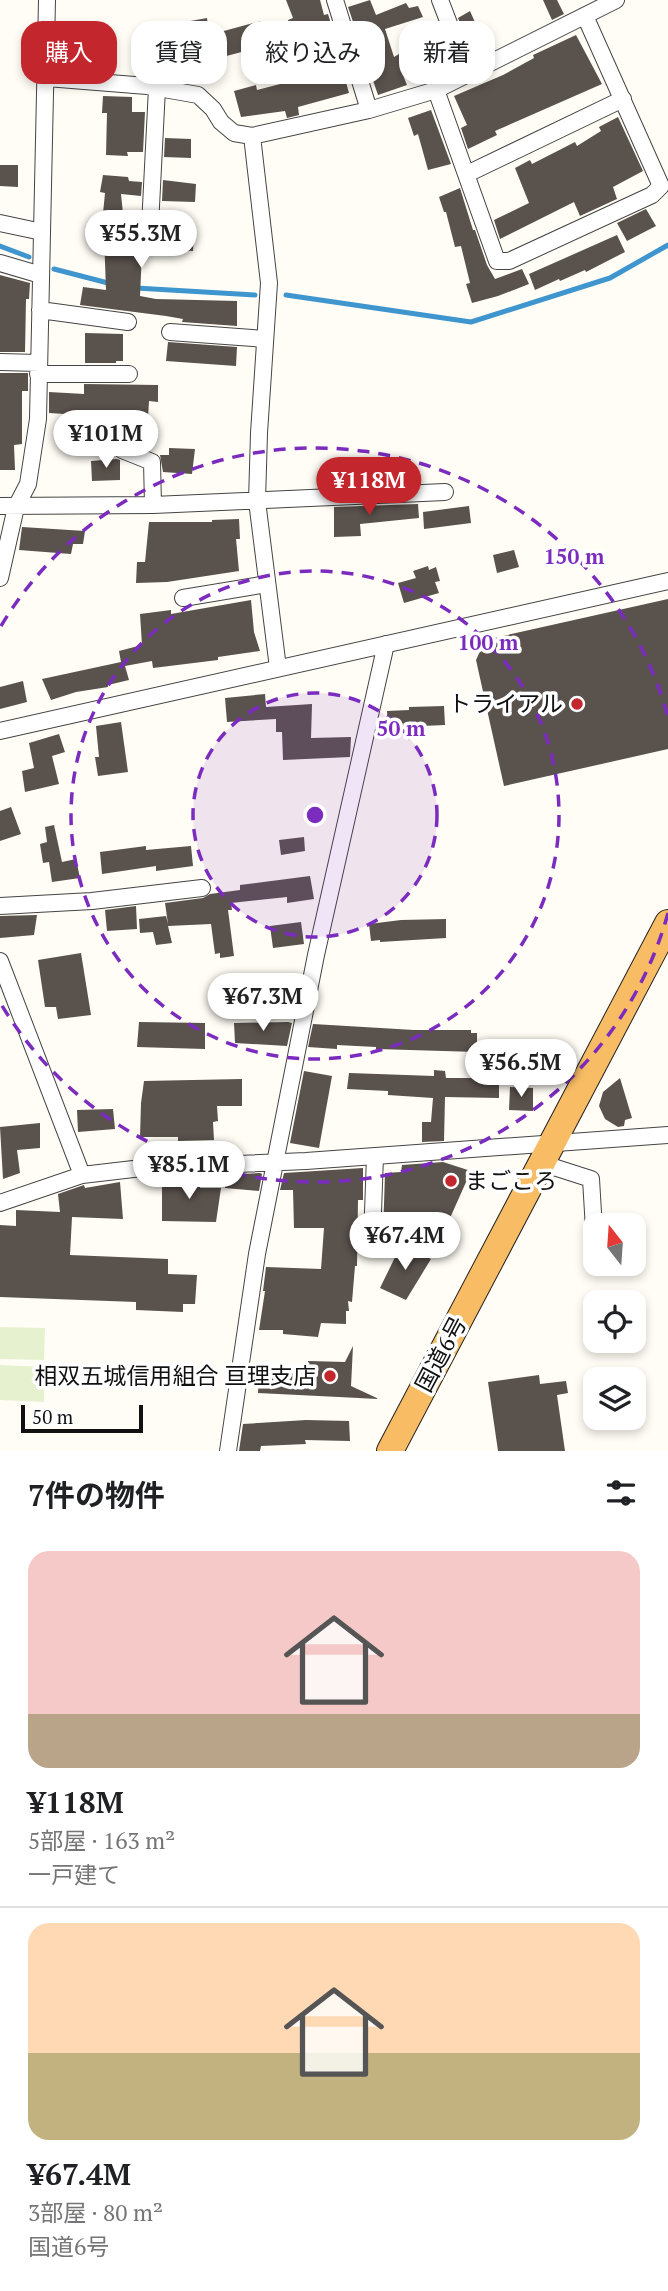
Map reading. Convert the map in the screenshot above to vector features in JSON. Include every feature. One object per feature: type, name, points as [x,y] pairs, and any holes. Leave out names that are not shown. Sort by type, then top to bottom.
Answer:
[{"type":"highway","name":"国道6号","points":[[390,1451],[668,923]]},
{"type":"street","points":[[47,0],[47,21]]},
{"type":"street","points":[[335,0],[369,110]]},
{"type":"street","points":[[440,0],[448,21]]},
{"type":"street","points":[[495,60],[616,0]]},
{"type":"street","points":[[436,90],[497,261],[509,261],[652,195],[665,193],[585,16]]},
{"type":"street","points":[[0,578],[8,506],[28,484],[38,419],[47,84]]},
{"type":"street","points":[[113,84],[198,95],[234,133],[252,136],[369,110],[436,90],[447,84]]},
{"type":"street","points":[[150,226],[157,88]]},
{"type":"street","points":[[467,174],[623,99]]},
{"type":"street","points":[[252,136],[269,284],[257,501],[278,668]]},
{"type":"street","points":[[0,223],[42,232]]},
{"type":"street","points":[[0,263],[41,275]]},
{"type":"street","points":[[40,310],[128,322]]},
{"type":"street","points":[[170,332],[265,339]]},
{"type":"street","points":[[0,362],[38,369],[129,374]]},
{"type":"street","points":[[122,450],[152,462],[153,505]]},
{"type":"street","points":[[8,506],[153,505],[445,492]]},
{"type":"street","points":[[0,731],[668,581]]},
{"type":"street","points":[[183,598],[267,584]]},
{"type":"street","points":[[228,1451],[257,1254],[318,944],[386,644]]},
{"type":"street","points":[[0,906],[92,901],[202,888]]},
{"type":"street","points":[[0,961],[8,999],[82,1175]]},
{"type":"street","points":[[0,1203],[82,1175],[142,1168],[375,1156],[546,1154],[668,1135]]},
{"type":"street","points":[[546,1154],[591,1179],[593,1213]]},
{"type":"street","points":[[372,1240],[375,1156]]},
{"type":"green space","points":[[0,1327],[45,1328],[44,1360],[0,1359]]},
{"type":"green space","points":[[0,1365],[45,1367],[44,1402],[0,1400]]},
{"type":"building","points":[[286,0],[320,0],[324,15],[328,14],[330,21],[288,21],[293,18]]},
{"type":"building","points":[[370,0],[376,15],[406,3],[409,8],[418,6],[423,17],[399,21],[399,25],[385,29],[385,21],[353,21],[348,7]]},
{"type":"building","points":[[543,0],[557,0],[564,14],[552,20]]},
{"type":"building","points":[[470,11],[474,21],[459,21],[458,18]]},
{"type":"building","points":[[241,26],[241,52],[227,56],[227,30]]},
{"type":"building","points":[[385,29],[394,57],[399,54],[399,84],[407,85],[378,95],[374,84],[385,84]]},
{"type":"building","points":[[576,35],[602,84],[495,131],[497,135],[468,149],[461,128],[467,125],[454,96],[482,84],[495,84],[495,78],[534,58],[533,55]]},
{"type":"building","points":[[280,84],[347,84],[349,93],[298,107],[299,115],[287,118],[285,111],[241,117],[234,91],[256,85],[257,90]]},
{"type":"building","points":[[103,96],[132,97],[132,112],[145,112],[143,152],[127,152],[128,156],[106,155],[107,113],[102,113]]},
{"type":"building","points":[[431,110],[451,164],[428,170],[418,134],[414,136],[408,118]]},
{"type":"building","points":[[618,117],[643,171],[613,187],[617,199],[580,216],[574,202],[500,239],[494,220],[529,203],[515,168],[530,160],[532,164],[575,142],[577,146],[601,131],[599,127]]},
{"type":"building","points":[[165,138],[191,139],[191,158],[164,157]]},
{"type":"building","points":[[0,165],[18,165],[18,187],[0,186]]},
{"type":"building","points":[[103,175],[128,177],[129,181],[142,182],[141,196],[121,194],[124,223],[132,224],[131,252],[142,252],[140,296],[156,299],[237,301],[237,326],[182,322],[183,319],[166,316],[80,305],[83,287],[106,290],[104,234],[101,234],[105,193],[100,192]]},
{"type":"building","points":[[163,180],[196,184],[195,202],[162,201]]},
{"type":"building","points":[[460,188],[473,230],[495,279],[522,269],[529,284],[472,303],[466,284],[470,283],[461,246],[455,247],[439,197]]},
{"type":"building","points":[[646,209],[656,226],[627,241],[617,223]]},
{"type":"building","points":[[163,228],[194,230],[193,251],[161,249]]},
{"type":"building","points":[[617,235],[625,252],[586,272],[585,270],[560,281],[559,279],[535,290],[529,274]]},
{"type":"building","points":[[0,275],[30,283],[29,299],[26,299],[25,352],[0,352]]},
{"type":"building","points":[[85,333],[123,334],[123,361],[85,363]]},
{"type":"building","points":[[168,342],[237,347],[236,366],[166,361]]},
{"type":"building","points":[[0,373],[28,373],[28,391],[22,391],[22,444],[14,445],[15,470],[0,470]]},
{"type":"building","points":[[84,384],[158,385],[158,402],[149,401],[147,435],[119,435],[119,440],[78,437],[80,415],[49,413],[49,392],[84,394]]},
{"type":"building","points":[[169,448],[195,449],[192,474],[163,472],[160,455],[169,455]]},
{"type":"building","points":[[120,460],[120,480],[92,481],[91,461]]},
{"type":"building","points":[[418,504],[419,518],[360,524],[361,536],[334,537],[334,507]]},
{"type":"building","points":[[469,506],[471,523],[424,529],[423,512]]},
{"type":"building","points":[[239,519],[240,539],[236,539],[239,571],[167,582],[136,583],[137,562],[145,562],[149,522]]},
{"type":"building","points":[[22,527],[85,531],[83,544],[73,544],[71,554],[19,550]]},
{"type":"building","points":[[514,550],[519,567],[497,573],[493,555]]},
{"type":"building","points":[[428,566],[429,570],[436,567],[440,581],[435,582],[439,593],[404,603],[398,583],[416,578],[413,571]]},
{"type":"building","name":"トライアル","points":[[668,599],[668,749],[504,786],[476,660],[485,640]]},
{"type":"building","points":[[251,600],[254,632],[260,651],[218,657],[218,660],[153,668],[152,661],[125,666],[129,680],[51,700],[42,679],[121,662],[119,651],[142,645],[140,614],[171,610],[171,614]]},
{"type":"building","points":[[23,681],[27,702],[0,709],[0,687]]},
{"type":"building","points":[[265,694],[266,707],[312,704],[311,738],[351,737],[350,757],[283,760],[282,732],[276,732],[276,719],[227,722],[225,698]]},
{"type":"building","points":[[444,706],[445,725],[400,727],[400,735],[388,735],[387,711]]},
{"type":"building","points":[[121,722],[128,772],[98,776],[95,757],[99,757],[96,726]]},
{"type":"building","points":[[59,734],[65,752],[52,756],[59,784],[25,792],[22,771],[34,768],[29,743]]},
{"type":"building","points":[[11,807],[21,834],[0,841],[0,811]]},
{"type":"building","points":[[54,825],[62,862],[76,859],[80,878],[52,882],[49,862],[43,863],[40,844],[47,842],[45,827]]},
{"type":"building","points":[[304,837],[305,851],[281,855],[279,840]]},
{"type":"building","points":[[146,846],[146,850],[191,846],[193,866],[156,871],[156,866],[102,874],[100,852]]},
{"type":"building","points":[[310,876],[314,899],[287,903],[287,897],[231,903],[232,910],[228,910],[234,956],[220,958],[220,953],[215,954],[211,924],[168,926],[172,943],[156,945],[153,932],[140,933],[139,919],[166,916],[168,924],[165,903],[240,890],[240,885]]},
{"type":"building","points":[[136,906],[137,929],[107,931],[105,910]]},
{"type":"building","points":[[37,915],[34,935],[0,938],[0,916]]},
{"type":"building","points":[[446,919],[446,938],[371,941],[369,924]]},
{"type":"building","points":[[301,922],[304,944],[273,948],[270,926]]},
{"type":"building","points":[[81,953],[91,1015],[58,1019],[56,1007],[45,1007],[38,960]]},
{"type":"building","points":[[139,1022],[205,1023],[205,1049],[137,1047]]},
{"type":"building","points":[[234,1023],[292,1023],[287,1046],[235,1043]]},
{"type":"building","points":[[313,1024],[414,1030],[471,1030],[471,1033],[477,1033],[477,1052],[337,1045],[337,1049],[308,1047]]},
{"type":"building","points":[[434,1070],[445,1071],[446,1078],[494,1078],[494,1083],[499,1083],[499,1098],[445,1097],[444,1141],[422,1142],[422,1122],[431,1122],[433,1098],[388,1095],[388,1091],[347,1089],[349,1073],[434,1076]]},
{"type":"building","points":[[304,1071],[332,1076],[319,1148],[290,1143]]},
{"type":"building","points":[[620,1078],[632,1118],[625,1120],[624,1126],[618,1127],[605,1119],[599,1106],[603,1092]]},
{"type":"building","points":[[242,1079],[242,1106],[217,1106],[218,1121],[213,1122],[214,1140],[178,1141],[178,1137],[140,1137],[144,1081]]},
{"type":"building","points":[[510,1087],[533,1088],[533,1111],[509,1110]]},
{"type":"building","points":[[113,1109],[115,1129],[78,1132],[77,1110]]},
{"type":"building","points":[[40,1123],[40,1148],[17,1150],[20,1173],[3,1179],[0,1127]]},
{"type":"building","points":[[443,1162],[471,1171],[450,1218],[450,1240],[402,1243],[406,1235],[383,1235],[385,1173],[401,1172],[402,1165]]},
{"type":"building","points":[[363,1168],[363,1200],[358,1200],[357,1266],[352,1302],[348,1301],[349,1311],[346,1311],[346,1324],[321,1323],[318,1337],[283,1334],[283,1330],[259,1330],[266,1267],[321,1269],[324,1228],[294,1228],[293,1190],[280,1190],[284,1173]]},
{"type":"building","points":[[260,1173],[259,1191],[225,1188],[226,1175]]},
{"type":"building","points":[[200,1176],[200,1188],[221,1188],[216,1222],[162,1221],[162,1178]]},
{"type":"building","points":[[120,1182],[123,1219],[72,1217],[70,1255],[168,1259],[168,1274],[197,1275],[195,1304],[183,1304],[183,1312],[136,1310],[136,1302],[0,1297],[0,1225],[16,1226],[16,1210],[60,1212],[58,1194],[84,1185],[85,1188]]},
{"type":"building","points":[[401,1245],[431,1259],[406,1300],[380,1288]]},
{"type":"building","points":[[353,1346],[351,1386],[379,1399],[258,1393],[259,1370],[308,1373],[308,1361],[345,1362]]},
{"type":"building","points":[[539,1375],[540,1384],[566,1381],[568,1393],[557,1395],[565,1451],[498,1451],[488,1382]]},
{"type":"building","points":[[306,1420],[349,1421],[350,1441],[305,1440],[306,1444],[261,1446],[260,1451],[239,1451],[243,1424]]},
{"type":"waterway","points":[[286,295],[471,322],[610,278],[668,245]]},
{"type":"waterway","points":[[0,246],[29,257]]},
{"type":"waterway","points":[[54,269],[112,284]]},
{"type":"waterway","points":[[136,288],[255,295]]},
{"type":"place","name":"トライアル","points":[[577,704]]},
{"type":"place","name":"まごころ","points":[[451,1181]]},
{"type":"place","name":"相双五城信用組合 亘理支店","points":[[330,1376]]}]
